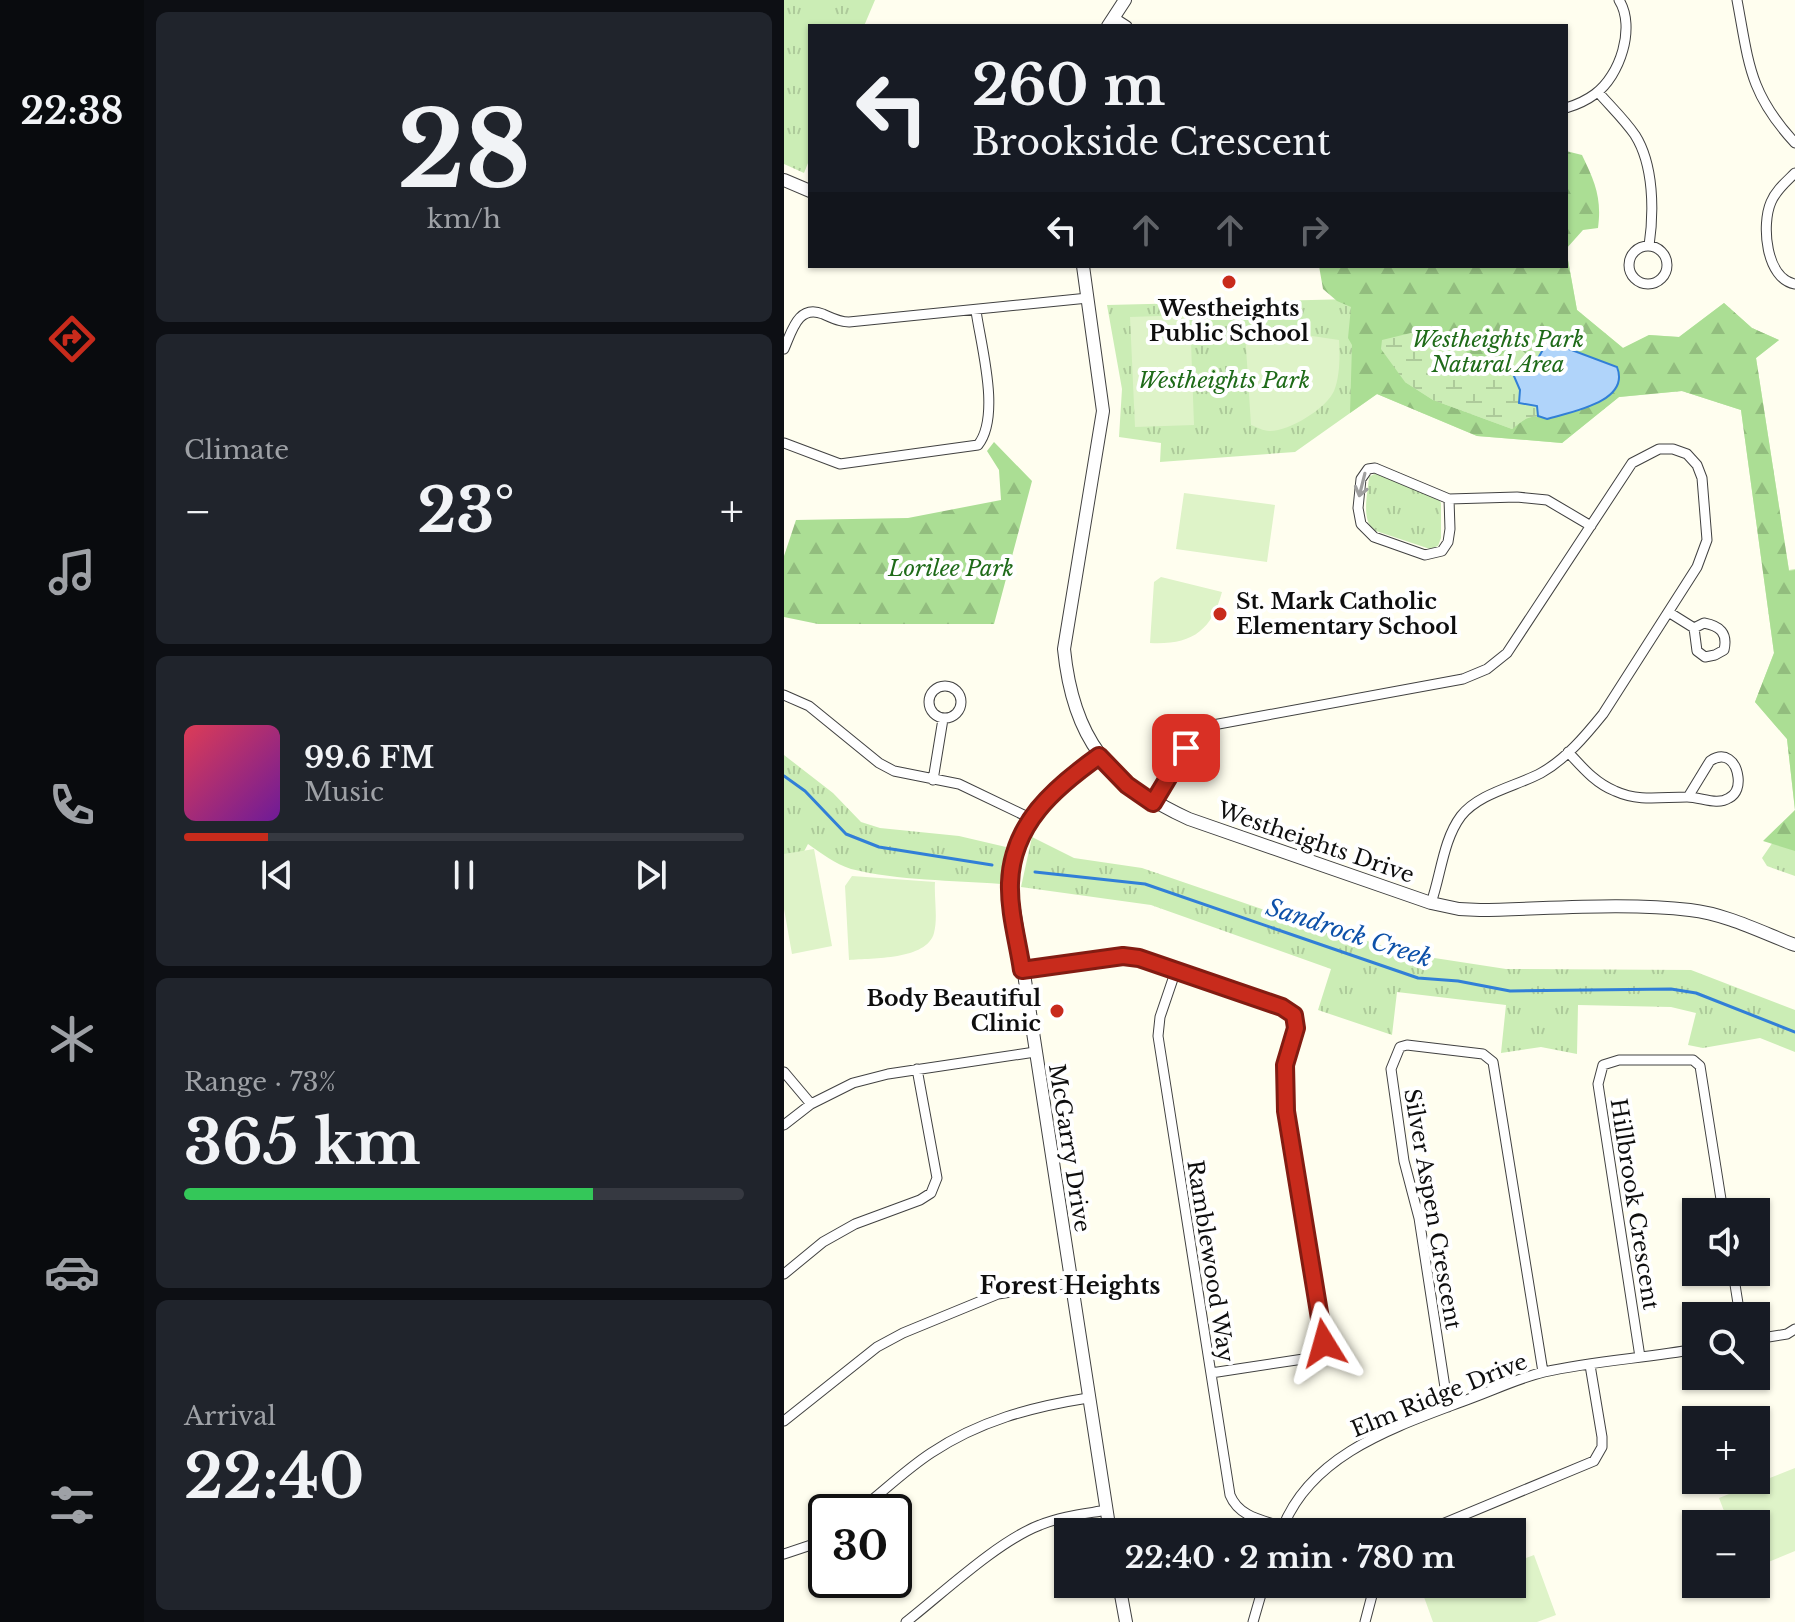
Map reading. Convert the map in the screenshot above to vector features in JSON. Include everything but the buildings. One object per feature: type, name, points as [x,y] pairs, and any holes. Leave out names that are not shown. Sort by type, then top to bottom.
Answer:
[{"type":"street","points":[[1111,21],[1125,0]]},
{"type":"street","points":[[1568,107],[1598,92],[1620,58],[1626,39],[1619,0]]},
{"type":"street","points":[[1737,0],[1752,80],[1764,106],[1795,143]]},
{"type":"street","points":[[1598,92],[1627,124],[1642,149],[1653,222],[1649,246]]},
{"type":"street","points":[[1795,173],[1773,199],[1767,222],[1772,265],[1782,280],[1795,284]]},
{"type":"street","points":[[784,180],[808,190]]},
{"type":"street","points":[[1649,246],[1661,251],[1666,259],[1666,270],[1659,280],[1643,283],[1632,274],[1630,264],[1638,249],[1649,246]]},
{"type":"street","name":"Westheights Drive","points":[[1083,268],[1103,411],[1064,649],[1068,681],[1081,723],[1099,756],[1127,785],[1153,803],[1189,819],[1431,903],[1480,910],[1650,907],[1692,910],[1726,918],[1795,945]]},
{"type":"street","points":[[784,349],[798,320],[807,312],[817,312],[843,322],[1088,298]]},
{"type":"street","points":[[784,443],[840,464],[970,449],[978,445],[985,437],[989,424],[989,406],[976,311]]},
{"type":"street","points":[[1153,803],[1186,748],[1198,734],[1213,725],[1463,679],[1487,669],[1507,653],[1632,463],[1646,453],[1659,449],[1673,449],[1687,454],[1697,465],[1705,490],[1707,540],[1697,567],[1603,714],[1568,752],[1544,771],[1482,800],[1464,813],[1450,839],[1431,903]]},
{"type":"street","points":[[1449,499],[1448,542],[1442,551],[1434,554],[1425,555],[1374,537],[1361,524],[1358,508],[1361,479],[1368,469],[1375,468],[1449,499],[1517,497],[1547,500],[1591,526]]},
{"type":"street","points":[[1670,613],[1694,628]]},
{"type":"street","points":[[784,695],[809,706],[879,763],[894,771],[973,789],[1030,818]]},
{"type":"street","points":[[933,780],[943,719]]},
{"type":"street","points":[[1568,752],[1591,776],[1618,793],[1638,799],[1728,799],[1736,792],[1739,783],[1737,766],[1732,760],[1715,757],[1688,797]]},
{"type":"street","name":"McGarry Drive","points":[[1099,756],[1068,778],[1030,818],[1019,838],[1010,883],[1108,1518]]},
{"type":"street","points":[[1022,970],[1123,956],[1139,958],[1282,1007],[1294,1015],[1297,1022],[1285,1065],[1286,1111],[1324,1343],[1310,1358],[1211,1373]]},
{"type":"street","name":"Ramblewood Way","points":[[1176,970],[1160,1017],[1158,1036],[1230,1495],[1233,1504],[1255,1518]]},
{"type":"street","name":"Silver Aspen Crescent","points":[[1448,1407],[1419,1218],[1404,1161],[1391,1069],[1400,1047],[1407,1045],[1483,1054],[1493,1062],[1543,1372]]},
{"type":"street","points":[[784,1125],[811,1104],[853,1083],[917,1069],[1035,1052]]},
{"type":"street","name":"Hillbrook Crescent","points":[[1640,1357],[1598,1084],[1603,1065],[1610,1061],[1693,1060],[1700,1066],[1721,1198]]},
{"type":"street","points":[[784,1274],[823,1242],[855,1224],[931,1193],[937,1178],[917,1069]]},
{"type":"street","points":[[784,1072],[811,1104]]},
{"type":"street","points":[[784,1421],[877,1347],[903,1333],[998,1294],[1071,1283]]},
{"type":"street","points":[[1770,1337],[1787,1334],[1795,1329]]},
{"type":"street","name":"Elm Ridge Drive","points":[[1288,1518],[1315,1478],[1365,1441],[1543,1372],[1682,1351]]},
{"type":"street","points":[[1457,1518],[1594,1461],[1602,1447],[1590,1365]]},
{"type":"street","points":[[879,1494],[928,1454],[959,1435],[1007,1415],[1088,1398]]},
{"type":"street","points":[[906,1622],[1018,1536],[1039,1525],[1066,1517],[1107,1510]]},
{"type":"street","points":[[784,1554],[808,1546]]},
{"type":"street","points":[[1122,1598],[1126,1622]]},
{"type":"street","points":[[1253,1622],[1260,1598]]},
{"type":"street","points":[[1365,1622],[1371,1598]]},
{"type":"green space","points":[[784,0],[875,0],[865,24],[808,24],[808,163],[804,173],[784,164]]},
{"type":"green space","points":[[1568,152],[1582,155],[1598,199],[1598,228],[1583,230],[1568,247]]},
{"type":"green space","name":"Westheights Park","points":[[1568,260],[1577,310],[1623,348],[1649,335],[1679,337],[1724,303],[1752,328],[1779,340],[1756,358],[1789,570],[1795,569],[1795,810],[1787,739],[1755,702],[1774,653],[1741,410],[1682,391],[1619,397],[1562,443],[1477,436],[1377,394],[1295,452],[1160,462],[1161,443],[1119,437],[1122,389],[1107,305],[1353,299],[1568,268]]},
{"type":"green space","name":"Westheights Park Natural Area","points":[[1568,260],[1577,310],[1623,348],[1649,335],[1679,337],[1724,303],[1752,328],[1779,340],[1756,358],[1789,571],[1795,570],[1795,810],[1787,739],[1755,702],[1774,653],[1741,410],[1682,391],[1619,397],[1562,443],[1477,436],[1377,394],[1350,413],[1352,345],[1348,338],[1351,307],[1337,301],[1323,289],[1319,268],[1568,268]],"holes":[[[1454,339],[1485,371],[1526,354],[1539,344],[1545,346],[1553,343],[1617,367],[1547,419],[1528,418],[1512,429],[1433,400],[1405,382]]]},
{"type":"green space","points":[[1190,315],[1194,425],[1135,427],[1130,317]]},
{"type":"green space","points":[[1251,327],[1339,340],[1334,391],[1315,412],[1296,424],[1269,431],[1251,425],[1245,332]]},
{"type":"green space","points":[[1423,330],[1454,339],[1485,371],[1514,343],[1526,354],[1539,344],[1545,346],[1537,360],[1514,374],[1520,390],[1537,406],[1538,416],[1526,418],[1512,429],[1433,400],[1405,382],[1381,349],[1382,340]]},
{"type":"green space","name":"Lorilee Park","points":[[994,442],[1032,481],[994,624],[818,624],[784,617],[784,556],[796,520],[908,518],[1001,500],[999,470],[987,451]]},
{"type":"green space","points":[[1378,472],[1438,498],[1441,503],[1441,538],[1438,546],[1430,549],[1373,530],[1367,518],[1367,497],[1369,477]]},
{"type":"green space","points":[[1184,493],[1275,505],[1267,562],[1176,549]]},
{"type":"green space","points":[[1161,577],[1222,592],[1205,626],[1177,642],[1150,643],[1154,582]]},
{"type":"green space","points":[[784,755],[833,793],[861,822],[880,828],[959,836],[1006,847],[1001,884],[869,873],[839,864],[808,844],[784,889]]},
{"type":"green space","points":[[1795,810],[1795,876],[1767,866],[1762,858]]},
{"type":"green space","points":[[1795,810],[1795,851],[1763,841]]},
{"type":"green space","points":[[1032,837],[1074,858],[1142,868],[1285,917],[1415,955],[1506,969],[1691,970],[1795,1010],[1795,1052],[1760,1038],[1703,1048],[1688,1045],[1696,1013],[1671,1007],[1578,1005],[1577,1054],[1541,1047],[1501,1053],[1506,1005],[1397,992],[1392,1035],[1318,1010],[1331,969],[1151,905],[1021,887]]},
{"type":"green space","points":[[814,849],[832,946],[792,954],[784,909],[784,854]]},
{"type":"green space","points":[[852,876],[935,882],[935,927],[929,942],[898,956],[849,960],[845,886]]},
{"type":"green space","points":[[1795,1468],[1795,1551],[1770,1561],[1770,1510],[1724,1510],[1719,1498],[1729,1494],[1770,1494],[1770,1478]]},
{"type":"green space","points":[[1534,1555],[1556,1615],[1537,1622],[1433,1622],[1424,1598],[1526,1598],[1526,1558]]},
{"type":"water","points":[[1553,343],[1617,367],[1619,379],[1615,389],[1596,404],[1547,419],[1538,416],[1537,406],[1519,403],[1520,390],[1513,374],[1537,360],[1545,346]]},
{"type":"waterway","name":"Sandrock Creek","points":[[784,776],[805,791],[846,834],[879,847],[992,865]]},
{"type":"waterway","name":"Sandrock Creek","points":[[1035,872],[1145,884],[1418,978],[1458,981],[1510,991],[1671,989],[1696,993],[1795,1032]]},
{"type":"place","name":"Westheights Public School","points":[[1229,282]]},
{"type":"place","name":"St. Mark Catholic Elementary School","points":[[1220,614]]},
{"type":"place","name":"Body Beautiful Clinic","points":[[1057,1011]]},
{"type":"district","name":"Forest Heights","points":[[1070,1286]]},
{"type":"route","points":[[1186,748],[1153,803],[1127,785],[1099,756],[1068,778],[1030,818],[1013,857],[1010,883],[1022,970],[1123,956],[1139,958],[1282,1007],[1294,1015],[1296,1028],[1285,1065],[1286,1111],[1324,1343]]}]
